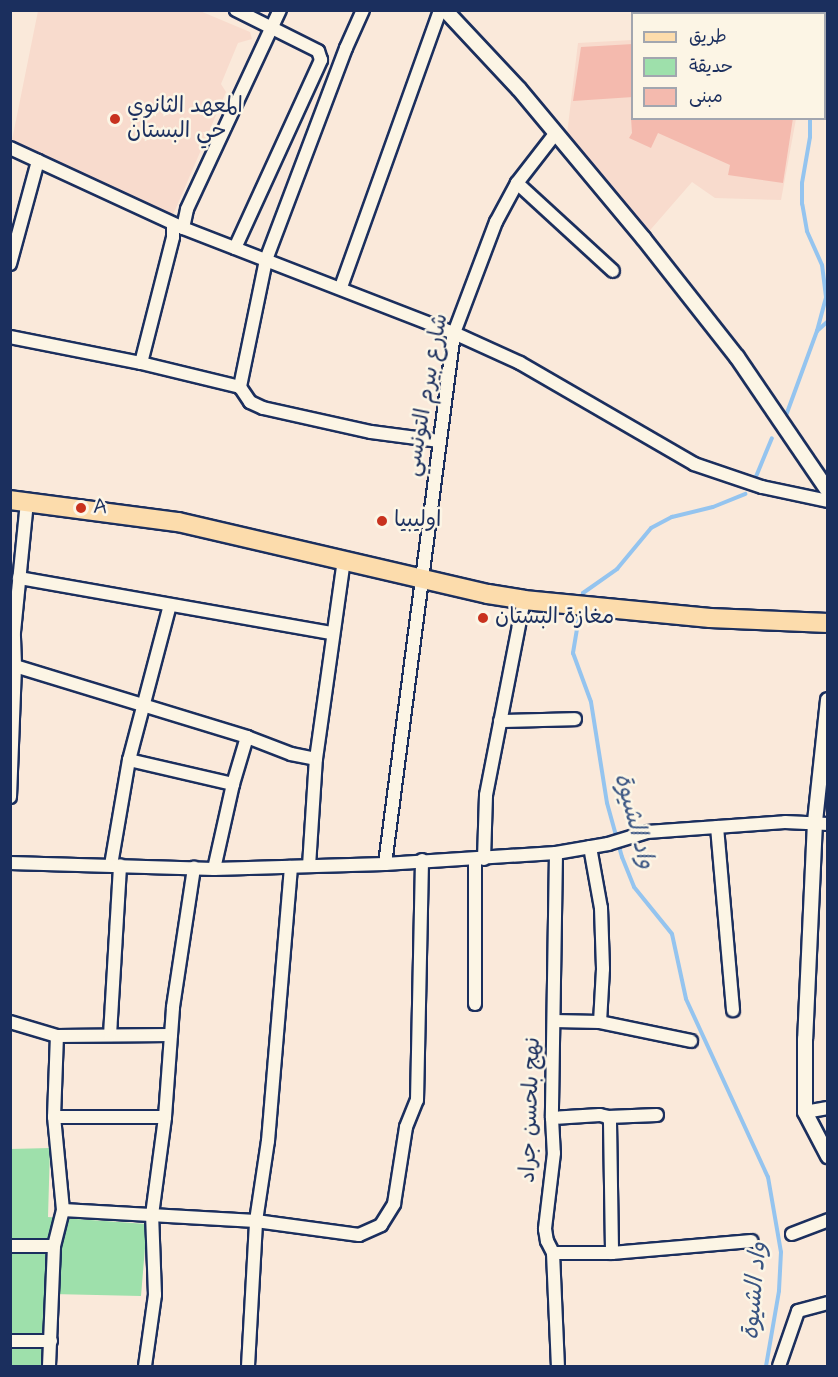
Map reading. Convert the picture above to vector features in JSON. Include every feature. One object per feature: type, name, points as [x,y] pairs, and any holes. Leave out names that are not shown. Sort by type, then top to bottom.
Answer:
[{"type":"main road","points":[[19,501],[177,522],[420,579],[524,600],[710,618],[828,623]]},
{"type":"street","points":[[235,248],[321,60],[318,51],[236,10]]},
{"type":"street","points":[[141,363],[173,237],[280,10]]},
{"type":"street","points":[[240,387],[266,260],[363,10]]},
{"type":"street","points":[[341,287],[440,10]]},
{"type":"street","points":[[445,10],[519,90],[644,239],[737,357],[828,491]]},
{"type":"street","name":"شارع بيرم التونسي","points":[[386,864],[420,579],[454,333],[496,222],[517,183],[555,134]]},
{"type":"street","points":[[10,148],[178,226],[341,287],[454,333],[520,363],[694,464],[762,487],[828,501]]},
{"type":"street","points":[[10,264],[38,161]]},
{"type":"street","points":[[517,183],[613,271]]},
{"type":"street","points":[[10,337],[141,363],[240,387],[250,402],[263,408],[371,432],[439,441]]},
{"type":"street","points":[[10,796],[15,666],[12,632],[19,578],[19,501]]},
{"type":"street","points":[[309,866],[316,759],[332,633],[344,561]]},
{"type":"street","points":[[19,578],[332,633]]},
{"type":"street","points":[[475,1004],[479,859],[486,795],[524,600]]},
{"type":"street","points":[[110,1035],[116,865],[129,760],[170,605]]},
{"type":"street","points":[[15,666],[247,737],[269,747],[316,759]]},
{"type":"street","points":[[828,700],[805,1039],[805,1112],[828,1156]]},
{"type":"street","points":[[500,722],[575,719]]},
{"type":"street","points":[[214,869],[233,784],[247,737]]},
{"type":"street","points":[[129,760],[233,784]]},
{"type":"street","points":[[10,863],[214,869],[386,864],[556,853],[608,844],[647,832],[821,823]]},
{"type":"street","points":[[717,827],[734,1010]]},
{"type":"street","points":[[590,847],[600,908],[603,969],[600,1022]]},
{"type":"street","name":"نهج بلحسن جراد","points":[[556,853],[552,1118],[554,1153],[545,1229],[547,1241],[553,1253],[558,1366]]},
{"type":"street","points":[[63,1210],[256,1221],[359,1235],[381,1224],[394,1204],[406,1127],[417,1100],[422,860]]},
{"type":"street","points":[[145,1366],[155,1295],[152,1215],[165,1117],[171,1035],[194,867]]},
{"type":"street","points":[[248,1366],[256,1221],[268,1141],[291,867]]},
{"type":"street","points":[[554,1021],[600,1022],[691,1041]]},
{"type":"street","points":[[10,1022],[57,1036],[171,1035]]},
{"type":"street","points":[[49,1366],[54,1246],[63,1210],[54,1117],[57,1036]]},
{"type":"street","points":[[805,1112],[828,1108]]},
{"type":"street","points":[[552,1118],[657,1115]]},
{"type":"street","points":[[54,1117],[165,1117]]},
{"type":"street","points":[[608,1117],[610,1122],[612,1253]]},
{"type":"street","points":[[792,1234],[828,1220]]},
{"type":"street","points":[[553,1253],[612,1253],[751,1241]]},
{"type":"street","points":[[10,1246],[54,1246]]},
{"type":"street","points":[[778,1366],[798,1311],[828,1303]]},
{"type":"street","points":[[10,1341],[51,1341]]},
{"type":"shaded area","name":"المعهد الثانوي حي البستان","points":[[38,11],[200,11],[250,32],[252,39],[238,43],[221,84],[226,92],[173,215],[165,219],[11,145]]},
{"type":"shaded area","points":[[631,40],[631,120],[796,120],[781,200],[715,198],[692,182],[645,236],[561,141],[567,134],[578,43]]},
{"type":"green space","points":[[50,1148],[48,1217],[147,1224],[141,1296],[52,1294],[47,1366],[11,1366],[10,1149]]},
{"type":"building","points":[[631,44],[631,97],[573,101],[581,47]]},
{"type":"building","points":[[631,120],[793,120],[783,183],[728,175],[730,165],[658,133],[651,148],[629,138],[632,133]]},
{"type":"waterway","name":"واد الشيوة","points":[[784,421],[817,331],[826,297],[822,265],[807,231],[802,204],[802,183],[810,137],[810,120]]},
{"type":"waterway","name":"واد الشيوة","points":[[817,331],[828,321]]},
{"type":"waterway","name":"واد الشيوة","points":[[755,479],[772,438]]},
{"type":"waterway","name":"واد الشيوة","points":[[582,601],[583,593],[617,569],[651,528],[672,517],[713,507],[745,494]]},
{"type":"waterway","name":"واد الشيوة","points":[[580,611],[573,653],[591,702],[607,803],[622,857],[634,887],[672,934],[686,999],[768,1177],[781,1252],[779,1291],[766,1366]]},
{"type":"place","name":"المعهد الثانوي حي البستان","points":[[115,119]]},
{"type":"place","name":"A","points":[[81,508]]},
{"type":"place","name":"اوليبيا","points":[[382,521]]},
{"type":"place","name":"مغازة البستان","points":[[483,618]]}]
